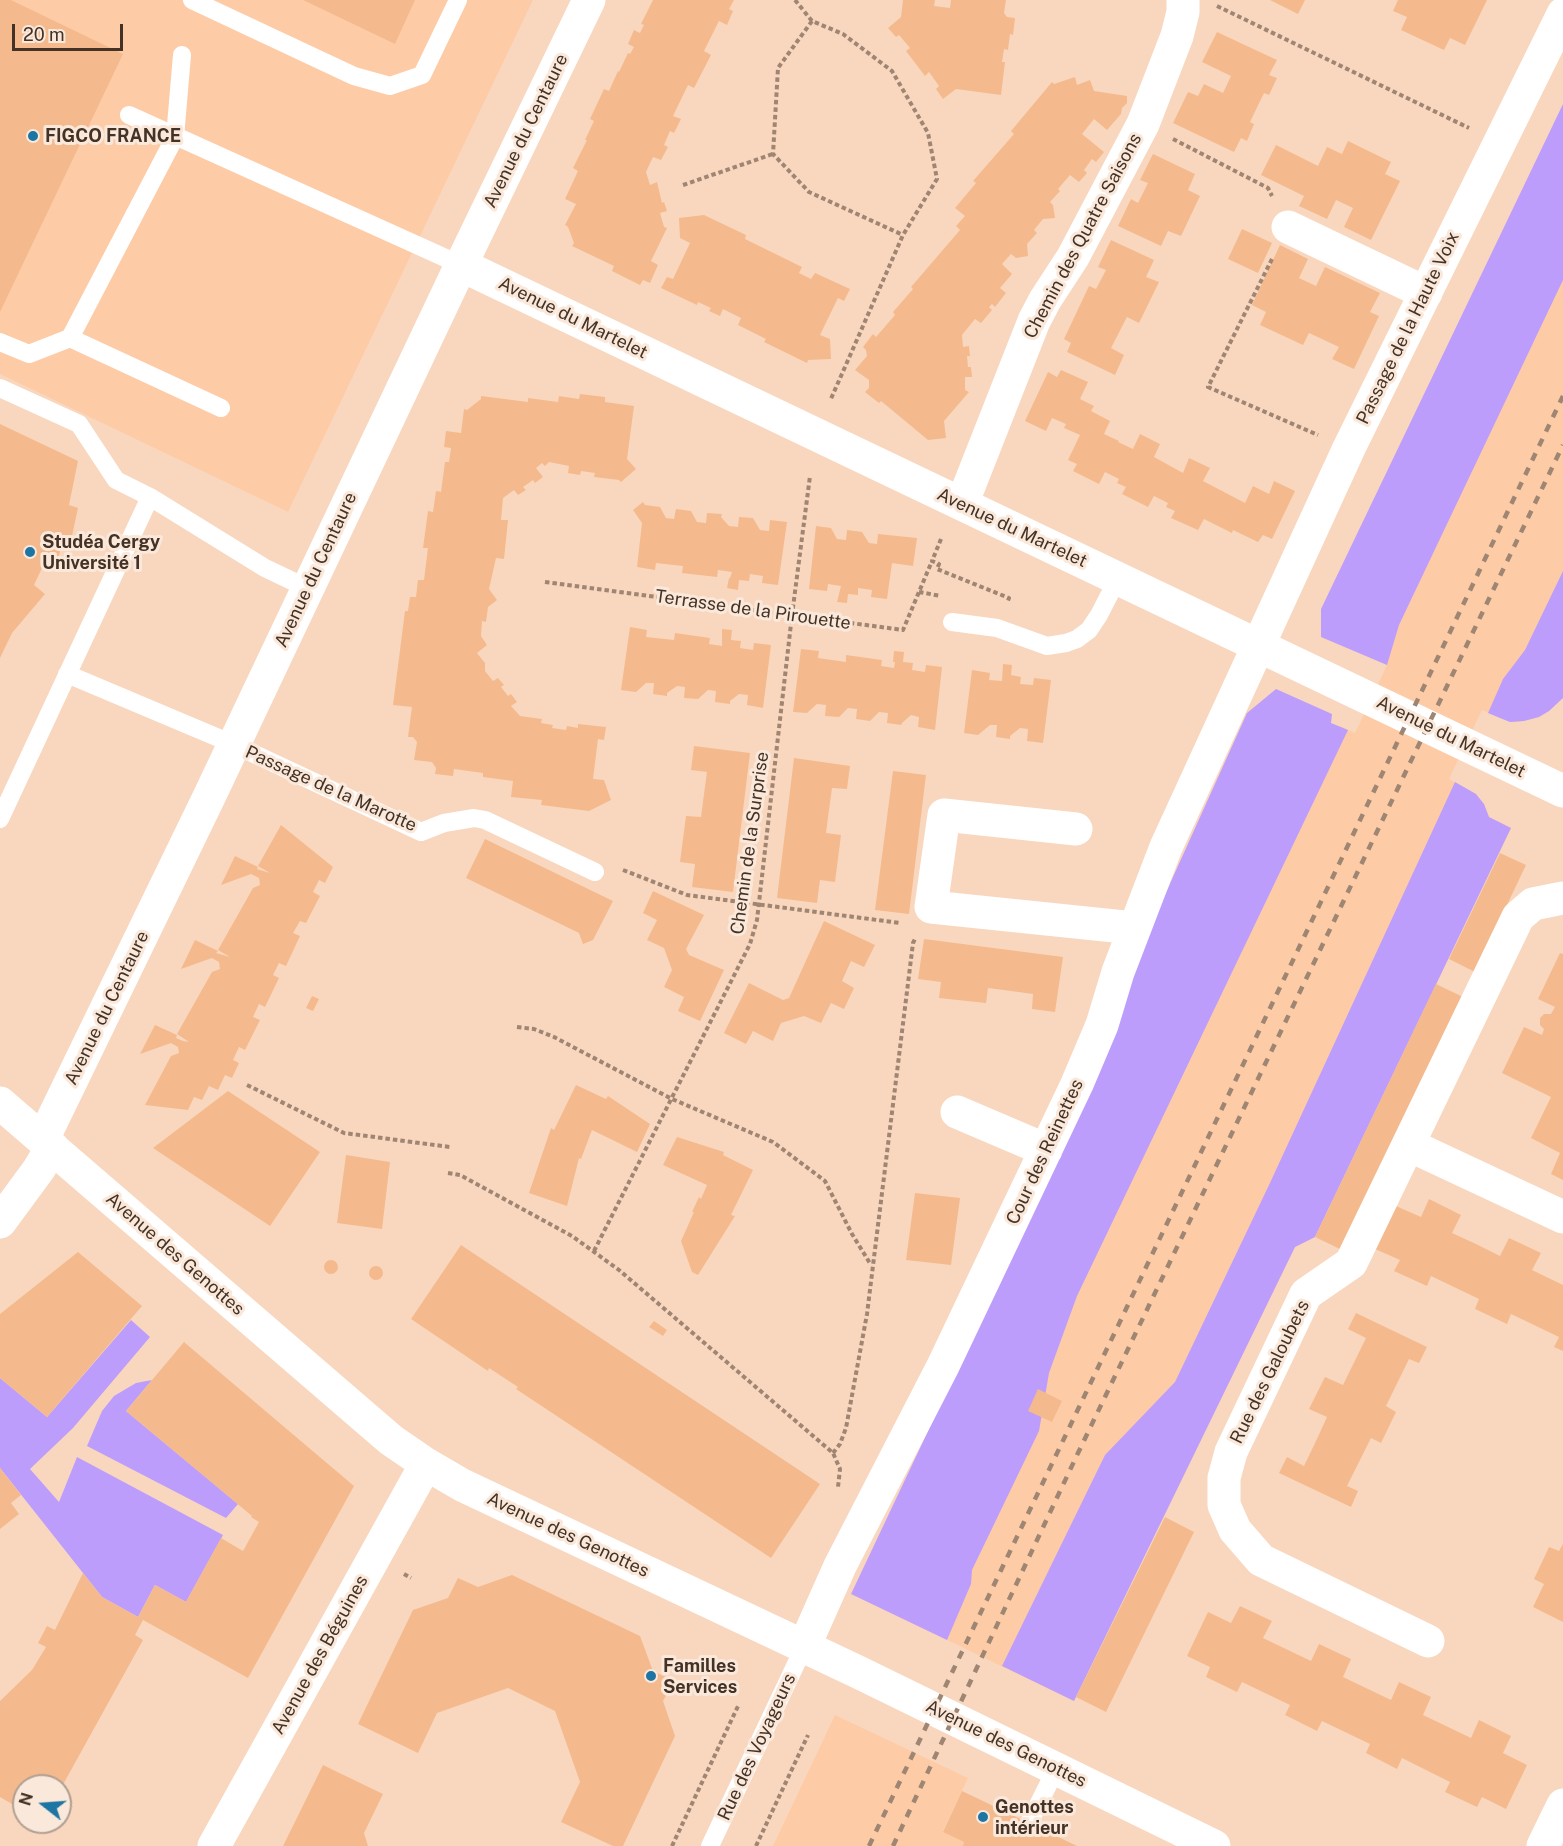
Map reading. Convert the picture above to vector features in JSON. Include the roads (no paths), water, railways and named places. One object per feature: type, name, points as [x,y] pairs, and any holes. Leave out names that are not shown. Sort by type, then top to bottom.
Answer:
[{"type":"street","name":"Avenue du Centaure","points":[[0,1222],[39,1169],[48,1143],[233,744],[589,0]]},
{"type":"street","name":"Chemin des Quatre Saisons","points":[[962,504],[1034,321],[1073,256],[1143,124],[1177,36],[1183,12],[1183,0]]},
{"type":"street","name":"Passage de la Haute Voix","points":[[1259,645],[1349,448],[1563,14]]},
{"type":"street","points":[[1288,227],[1426,293]]},
{"type":"street","name":"Avenue du Martelet","points":[[461,265],[1563,791]]},
{"type":"street","name":"Cour des Reinettes","points":[[804,1647],[840,1566],[944,1366],[1046,1150],[1102,1025],[1134,928],[1166,847],[1259,645]]},
{"type":"street","points":[[1076,829],[944,815],[926,916],[1134,928]]},
{"type":"street","name":"Rue des Galoubets","points":[[1428,1641],[1261,1560],[1235,1530],[1224,1505],[1224,1478],[1231,1452],[1306,1294],[1351,1263],[1518,917],[1533,904],[1563,898]]},
{"type":"street","name":"Avenue des Genottes","points":[[0,1103],[391,1440],[426,1464],[462,1485],[858,1672],[1214,1846]]},
{"type":"street","points":[[957,1112],[1046,1150]]},
{"type":"street","points":[[1409,1145],[1563,1217]]},
{"type":"street","name":"Avenue des Béguines","points":[[214,1846],[426,1464]]},
{"type":"street","points":[[1543,1846],[1563,1805]]},
{"type":"lane","points":[[192,0],[354,76],[390,86],[422,75],[458,0]]},
{"type":"lane","points":[[0,342],[29,354],[70,338],[175,137],[182,55]]},
{"type":"lane","points":[[129,115],[461,265]]},
{"type":"lane","points":[[70,338],[220,408]]},
{"type":"lane","points":[[0,388],[79,424],[116,480],[150,497],[265,568],[307,588]]},
{"type":"lane","points":[[0,819],[150,497]]},
{"type":"lane","points":[[952,622],[1006,630],[1047,646],[1066,643],[1077,639],[1089,630],[1118,578]]},
{"type":"lane","name":"Passage de la Marotte","points":[[67,674],[233,744],[421,832],[444,824],[474,818],[485,820],[596,872]]},
{"type":"lane","name":"Rue des Voyageurs","points":[[710,1846],[804,1647]]},
{"type":"lane","points":[[1029,1823],[1045,1763]]},
{"type":"railway","points":[[869,1846],[1563,396]]},
{"type":"railway","points":[[893,1846],[1078,1453],[1563,445]]},
{"type":"place","name":"FIGCO FRANCE","points":[[33,136]]},
{"type":"place","name":"Studéa Cergy Université 1","points":[[30,552]]},
{"type":"place","name":"Familles Services","points":[[651,1676]]},
{"type":"place","name":"Genottes intérieur","points":[[983,1817]]}]
